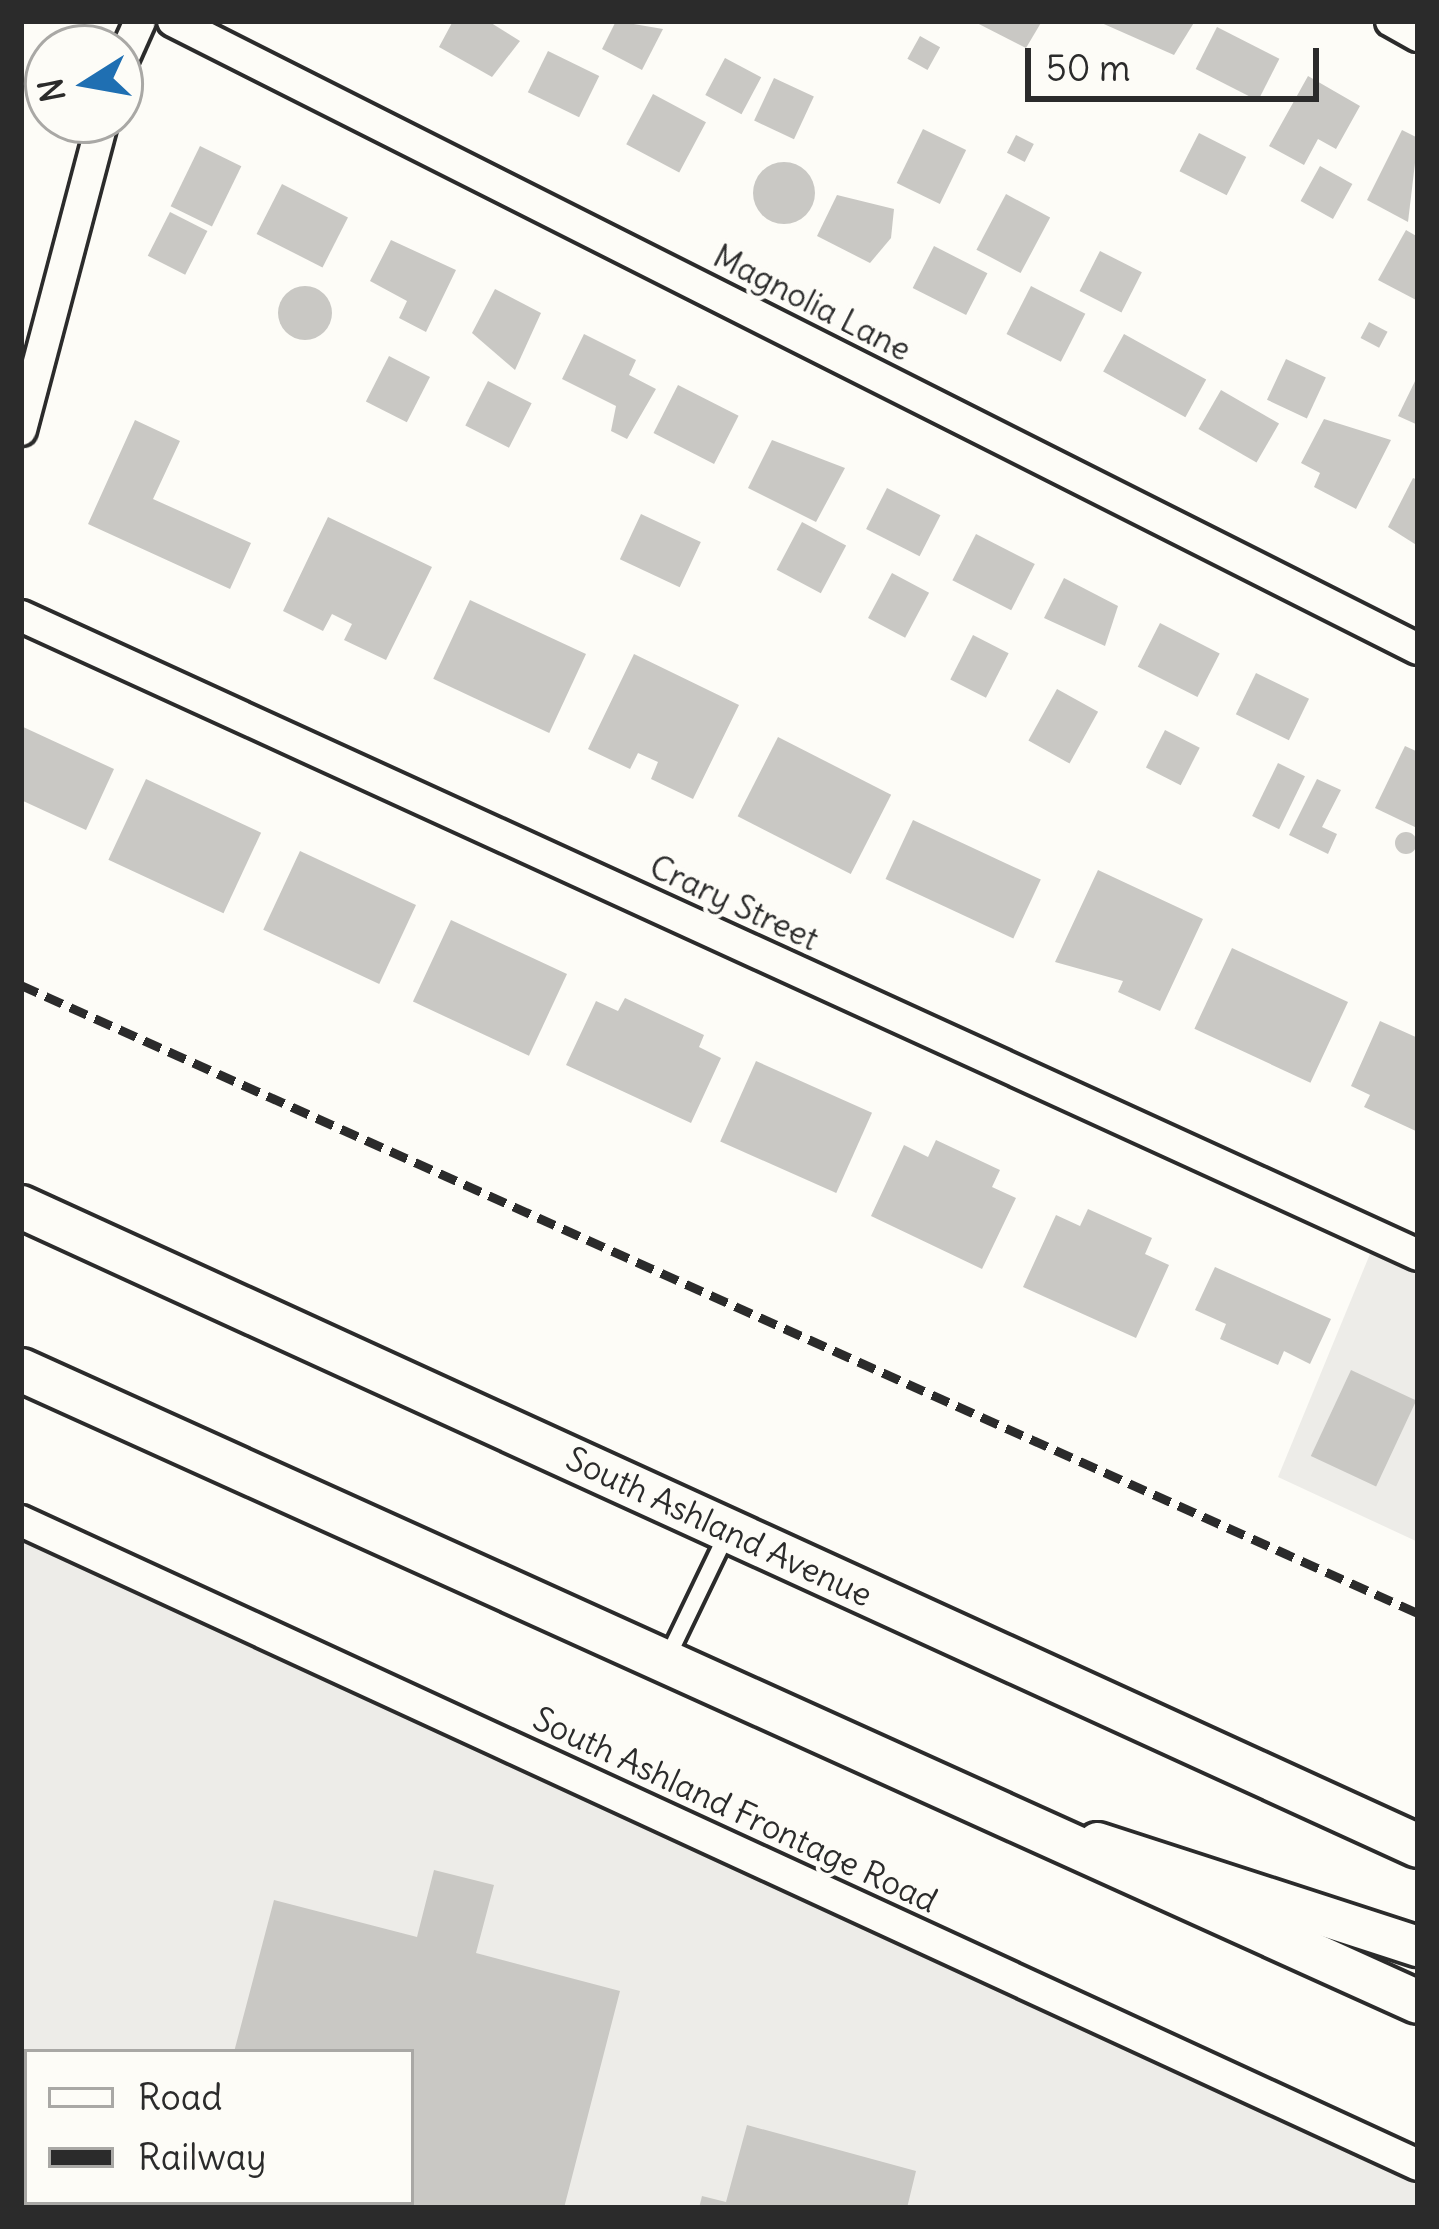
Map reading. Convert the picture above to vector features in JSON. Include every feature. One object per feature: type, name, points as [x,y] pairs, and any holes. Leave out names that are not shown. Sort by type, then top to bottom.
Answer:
[{"type":"main road","name":"South Ashland Avenue","points":[[21,1207],[1418,1846]]},
{"type":"main road","points":[[21,1370],[1418,2002]]},
{"type":"street","name":"Magnolia Lane","points":[[173,21],[1418,649]]},
{"type":"street","points":[[1391,21],[1418,36]]},
{"type":"street","points":[[21,430],[97,144]]},
{"type":"street","name":"Crary Street","points":[[21,616],[1418,1256]]},
{"type":"street","name":"South Ashland Frontage Road","points":[[21,1522],[1418,2164]]},
{"type":"street","points":[[1005,1816],[1418,1946]]},
{"type":"lane","points":[[664,1664],[727,1532]]},
{"type":"shaded area","points":[[1377,1237],[1418,1255],[1418,1542],[1278,1477]]},
{"type":"shaded area","points":[[21,1521],[1418,2165],[1418,2208],[21,2208]]},
{"type":"building","points":[[453,21],[488,21],[520,41],[492,77],[439,47]]},
{"type":"building","points":[[616,21],[663,29],[642,70],[602,49]]},
{"type":"building","points":[[973,21],[1042,21],[1026,48]]},
{"type":"building","points":[[1097,21],[1195,21],[1174,55]]},
{"type":"building","points":[[1217,27],[1279,59],[1258,101],[1196,69]]},
{"type":"building","points":[[920,36],[940,47],[928,70],[907,59]]},
{"type":"building","points":[[548,51],[599,76],[579,117],[528,92]]},
{"type":"building","points":[[725,58],[761,77],[741,114],[705,95]]},
{"type":"building","points":[[1308,76],[1360,106],[1336,149],[1318,139],[1304,165],[1269,146]]},
{"type":"building","points":[[774,78],[814,97],[794,139],[754,121]]},
{"type":"building","points":[[653,94],[706,122],[679,172],[626,144]]},
{"type":"building","points":[[923,129],[966,150],[940,204],[897,183]]},
{"type":"building","points":[[1402,130],[1418,138],[1408,222],[1367,200]]},
{"type":"building","points":[[1199,133],[1246,157],[1227,195],[1179,171]]},
{"type":"building","points":[[1016,135],[1034,144],[1025,162],[1007,153]]},
{"type":"building","points":[[200,146],[241,166],[212,226],[171,206]]},
{"type":"building","points":[[784,162],[806,171],[815,193],[806,215],[784,224],[762,215],[753,193],[762,171]]},
{"type":"building","points":[[1320,166],[1352,184],[1333,219],[1301,201]]},
{"type":"building","points":[[282,184],[348,218],[323,267],[257,234]]},
{"type":"building","points":[[1006,194],[1050,217],[1021,273],[976,250]]},
{"type":"building","points":[[837,195],[894,209],[891,238],[870,263],[817,236]]},
{"type":"building","points":[[170,212],[207,231],[185,275],[148,256]]},
{"type":"building","points":[[1406,230],[1418,237],[1418,301],[1378,280]]},
{"type":"building","points":[[391,240],[456,270],[426,332],[399,318],[407,301],[370,281]]},
{"type":"building","points":[[934,246],[987,273],[966,315],[913,288]]},
{"type":"building","points":[[1100,251],[1142,272],[1121,312],[1080,291]]},
{"type":"building","points":[[305,286],[324,294],[332,313],[324,332],[305,340],[286,332],[278,313],[286,294]]},
{"type":"building","points":[[1031,286],[1085,314],[1061,362],[1006,334]]},
{"type":"building","points":[[495,289],[541,313],[515,370],[472,333]]},
{"type":"building","points":[[1369,322],[1388,332],[1379,348],[1361,338]]},
{"type":"building","points":[[584,334],[636,360],[629,375],[656,389],[627,439],[611,431],[616,406],[562,379]]},
{"type":"building","points":[[1124,334],[1206,380],[1185,417],[1103,372]]},
{"type":"building","points":[[389,356],[430,377],[407,422],[366,401]]},
{"type":"building","points":[[1286,359],[1326,378],[1307,418],[1267,400]]},
{"type":"building","points":[[1418,375],[1418,425],[1398,416]]},
{"type":"building","points":[[488,381],[532,403],[509,448],[465,426]]},
{"type":"building","points":[[678,385],[739,416],[714,464],[653,433]]},
{"type":"building","points":[[1221,390],[1279,424],[1257,462],[1198,429]]},
{"type":"building","points":[[1324,419],[1391,440],[1356,509],[1314,487],[1320,473],[1301,463]]},
{"type":"building","points":[[135,420],[180,441],[153,499],[251,543],[230,589],[88,524]]},
{"type":"building","points":[[772,440],[845,468],[816,522],[748,488]]},
{"type":"building","points":[[1413,478],[1418,480],[1418,546],[1388,527]]},
{"type":"building","points":[[887,488],[940,515],[920,556],[866,529]]},
{"type":"building","points":[[641,514],[701,542],[680,587],[620,559]]},
{"type":"building","points":[[328,517],[432,567],[386,660],[344,640],[352,624],[332,614],[323,631],[283,611]]},
{"type":"building","points":[[802,522],[846,545],[821,593],[777,570]]},
{"type":"building","points":[[976,534],[1035,564],[1011,610],[952,580]]},
{"type":"building","points":[[892,573],[929,593],[905,638],[868,618]]},
{"type":"building","points":[[1064,578],[1118,606],[1105,646],[1044,618]]},
{"type":"building","points":[[470,600],[586,654],[549,733],[433,679]]},
{"type":"building","points":[[1160,623],[1220,653],[1197,697],[1138,667]]},
{"type":"building","points":[[973,635],[1009,653],[986,698],[950,680]]},
{"type":"building","points":[[634,654],[739,705],[693,799],[651,779],[658,762],[638,753],[630,769],[588,749]]},
{"type":"building","points":[[1256,673],[1309,699],[1289,740],[1236,714]]},
{"type":"building","points":[[1057,689],[1098,712],[1070,763],[1028,741]]},
{"type":"building","points":[[21,726],[114,769],[86,830],[21,800]]},
{"type":"building","points":[[1165,730],[1200,748],[1181,785],[1146,767]]},
{"type":"building","points":[[778,737],[891,795],[851,874],[738,816]]},
{"type":"building","points":[[1405,746],[1418,752],[1417,828],[1375,808]]},
{"type":"building","points":[[1278,763],[1305,776],[1279,829],[1252,816]]},
{"type":"building","points":[[146,779],[261,833],[223,913],[108,860]]},
{"type":"building","points":[[1317,779],[1341,790],[1322,827],[1337,834],[1328,854],[1289,835]]},
{"type":"building","points":[[913,820],[1041,880],[1013,938],[886,879]]},
{"type":"building","points":[[1406,832],[1417,843],[1406,854],[1395,843]]},
{"type":"building","points":[[300,851],[416,905],[379,984],[263,930]]},
{"type":"building","points":[[1098,870],[1203,919],[1160,1011],[1118,992],[1123,981],[1055,962]]},
{"type":"building","points":[[451,920],[567,974],[529,1056],[413,1002]]},
{"type":"building","points":[[1232,948],[1348,1002],[1310,1083],[1194,1029]]},
{"type":"building","points":[[625,998],[704,1035],[699,1047],[721,1058],[691,1123],[566,1065],[596,1001],[618,1011]]},
{"type":"building","points":[[1380,1021],[1418,1038],[1418,1132],[1364,1107],[1370,1095],[1351,1086]]},
{"type":"building","points":[[756,1061],[872,1113],[836,1193],[720,1141]]},
{"type":"building","points":[[936,1140],[1000,1170],[992,1187],[1016,1198],[982,1269],[871,1216],[904,1145],[928,1157]]},
{"type":"building","points":[[1088,1209],[1152,1238],[1145,1254],[1169,1265],[1136,1338],[1023,1287],[1056,1215],[1080,1226]]},
{"type":"building","points":[[1215,1267],[1331,1319],[1310,1364],[1284,1351],[1278,1365],[1220,1339],[1226,1324],[1195,1310]]},
{"type":"building","points":[[1351,1370],[1416,1400],[1376,1487],[1311,1456]]},
{"type":"building","points":[[434,1870],[494,1885],[476,1953],[620,1991],[564,2208],[339,2208],[414,2205],[414,2049],[235,2049],[274,1900],[417,1937]]},
{"type":"building","points":[[747,2125],[916,2171],[907,2208],[699,2208],[702,2196],[726,2202]]},
{"type":"railway","points":[[21,985],[1418,1613]]}]
